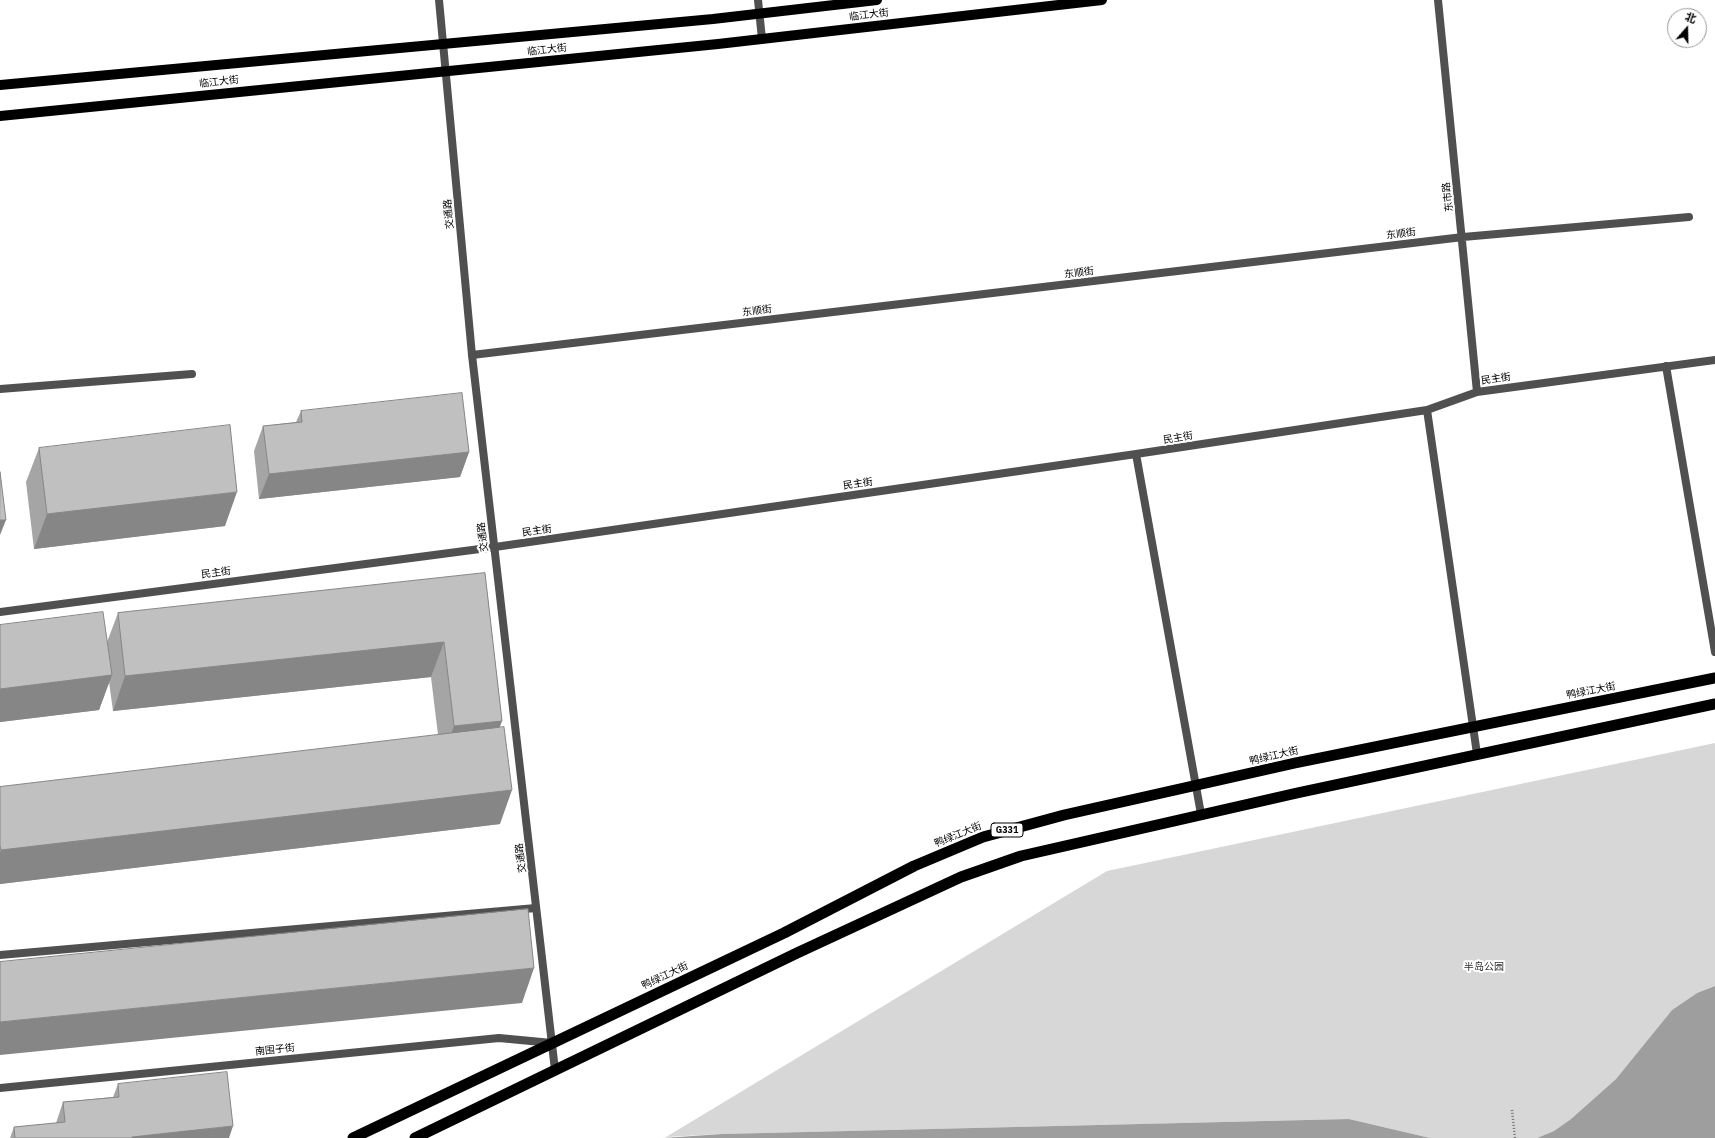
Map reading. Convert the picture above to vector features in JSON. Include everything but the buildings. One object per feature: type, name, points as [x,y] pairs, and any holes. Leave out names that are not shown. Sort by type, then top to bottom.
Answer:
[{"type":"highway","name":"鸭绿江大街","points":[[353,1138],[784,933],[914,866],[984,837],[1064,815],[1295,763],[1715,678]]},
{"type":"highway","points":[[415,1138],[797,953],[961,877],[1021,856],[1201,814],[1715,704]]},
{"type":"main road","name":"临江大街","points":[[0,85],[759,14],[877,0]]},
{"type":"main road","name":"临江大街","points":[[0,116],[762,39],[1102,0]]},
{"type":"street","name":"交通路","points":[[439,0],[472,355],[555,1070]]},
{"type":"street","points":[[758,0],[762,39]]},
{"type":"street","name":"东市路","points":[[1438,0],[1477,392]]},
{"type":"street","name":"东顺街","points":[[472,355],[1462,237],[1689,217]]},
{"type":"street","name":"民主街","points":[[0,612],[495,547],[1136,454],[1427,410],[1477,392],[1715,360]]},
{"type":"street","points":[[1666,366],[1715,652]]},
{"type":"street","points":[[0,389],[192,374]]},
{"type":"street","points":[[1427,410],[1477,754]]},
{"type":"street","points":[[1136,454],[1201,814]]},
{"type":"street","points":[[0,955],[536,908]]},
{"type":"street","name":"南围子街","points":[[0,1088],[499,1038],[552,1043]]},
{"type":"path","points":[[1512,1110],[1515,1138]]},
{"type":"green space","name":"半岛公园","points":[[1715,743],[1715,986],[1697,993],[1672,1010],[1616,1079],[1571,1119],[1554,1131],[1537,1138],[1430,1138],[1349,1119],[722,1134],[666,1137],[1107,871]]},
{"type":"shaded area","points":[[1715,986],[1715,1138],[1537,1138],[1554,1131],[1571,1119],[1616,1079],[1672,1010],[1697,993]]},
{"type":"shaded area","points":[[1349,1119],[1430,1138],[663,1138],[722,1134]]}]
